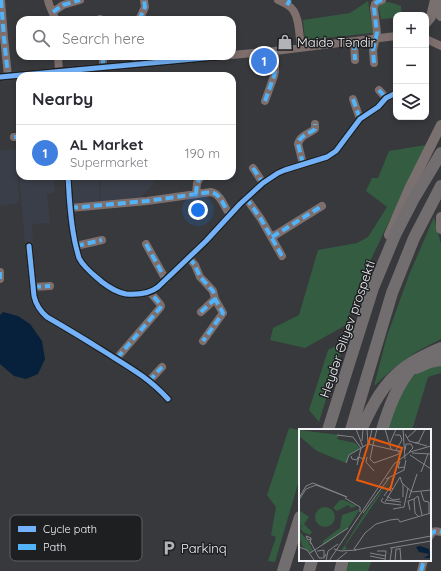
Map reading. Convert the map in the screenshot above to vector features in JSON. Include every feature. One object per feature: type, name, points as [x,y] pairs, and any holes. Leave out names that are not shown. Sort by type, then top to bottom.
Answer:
[{"type":"highway","name":"Heydər Əliyev prospekti","points":[[328,429],[373,288],[398,228],[441,153]]},
{"type":"highway","points":[[351,429],[392,293],[414,238],[441,186]]},
{"type":"highway","points":[[361,429],[376,399],[388,383],[406,366],[441,348]]},
{"type":"highway","points":[[382,429],[398,388],[408,373],[427,354]]},
{"type":"highway","points":[[408,373],[422,364],[441,360]]},
{"type":"highway","points":[[283,571],[299,520]]},
{"type":"highway","points":[[309,571],[312,561]]},
{"type":"highway","points":[[316,571],[318,561]]},
{"type":"highway","points":[[340,571],[343,561]]},
{"type":"main road","points":[[437,0],[441,16]]},
{"type":"main road","points":[[429,19],[437,0]]},
{"type":"main road","points":[[373,288],[399,211],[441,125]]},
{"type":"main road","points":[[441,217],[441,229]]},
{"type":"street","points":[[0,0],[4,38],[4,76],[16,75]]},
{"type":"street","points":[[48,0],[54,16],[63,5],[80,0]]},
{"type":"street","points":[[141,16],[145,6],[144,0]]},
{"type":"street","points":[[278,0],[288,2],[297,18],[301,48]]},
{"type":"street","points":[[374,63],[373,50],[377,33],[374,8],[375,4],[382,0]]},
{"type":"street","points":[[236,55],[393,36]]},
{"type":"street","points":[[429,40],[441,46]]},
{"type":"street","points":[[354,42],[355,60]]},
{"type":"street","points":[[265,101],[275,71],[275,51]]},
{"type":"street","points":[[59,60],[63,72]]},
{"type":"street","points":[[103,60],[103,67]]},
{"type":"street","points":[[70,72],[136,60]]},
{"type":"street","points":[[379,90],[386,98]]},
{"type":"street","points":[[68,180],[70,208],[76,246],[79,258],[83,264],[92,274],[111,289],[130,294],[142,294],[154,291],[216,231],[246,198],[263,183],[278,173],[331,155],[339,148],[360,119],[378,107],[386,98],[393,94]]},
{"type":"street","points":[[353,99],[360,119]]},
{"type":"street","points":[[303,164],[298,141],[300,138],[315,129],[316,124]]},
{"type":"street","points":[[253,168],[263,183]]},
{"type":"street","points":[[196,194],[199,180]]},
{"type":"street","points":[[70,208],[148,201],[211,192],[216,193],[219,196],[230,215]]},
{"type":"street","points":[[246,198],[261,219],[282,256]]},
{"type":"street","points":[[272,237],[322,206]]},
{"type":"street","points":[[76,246],[102,240]]},
{"type":"street","points":[[146,244],[166,280]]},
{"type":"street","points":[[29,246],[35,302],[38,308],[47,317],[117,358],[149,381],[168,399]]},
{"type":"street","points":[[189,258],[195,265],[204,282],[213,291],[215,299],[223,313],[204,341]]},
{"type":"street","points":[[0,272],[0,279]]},
{"type":"street","points":[[33,287],[50,286]]},
{"type":"street","points":[[117,358],[161,306],[150,292]]},
{"type":"street","points":[[201,312],[215,299]]},
{"type":"street","points":[[149,381],[162,368]]},
{"type":"street","points":[[431,535],[436,531],[441,532]]},
{"type":"street","points":[[421,571],[424,561]]},
{"type":"shaded area","points":[[16,149],[16,180],[18,180],[19,203],[0,206],[0,151]]},
{"type":"shaded area","points":[[20,180],[54,180],[55,192],[47,194],[50,223],[32,224],[33,246],[25,246]]},
{"type":"shaded area","points":[[70,180],[99,180],[100,202],[72,205]]},
{"type":"shaded area","points":[[100,180],[157,180],[141,198],[101,202]]},
{"type":"green space","points":[[368,1],[373,33],[305,40],[303,20],[350,13]]},
{"type":"green space","points":[[389,2],[401,6],[402,12],[393,12],[393,18],[381,19],[378,4]]},
{"type":"green space","points":[[426,145],[362,278],[346,325],[305,348],[270,340],[273,328],[299,315],[318,250],[357,243],[368,237],[387,207],[366,191],[372,178],[378,178],[389,151]]},
{"type":"green space","points":[[434,217],[441,244],[441,339],[416,352],[394,368],[374,386],[387,336],[409,275]]},
{"type":"green space","points":[[344,341],[319,422],[309,410],[328,350]]},
{"type":"green space","points":[[441,366],[441,373],[428,377],[412,429],[388,429],[393,414],[408,382],[422,370],[430,367]]},
{"type":"green space","points":[[289,428],[299,430],[299,480],[275,562],[268,561],[276,537],[271,535],[276,507],[267,495]]},
{"type":"green space","points":[[350,561],[372,561],[368,571],[346,571]]},
{"type":"water","points":[[3,312],[18,316],[30,324],[42,341],[45,359],[38,374],[26,379],[14,376],[0,364],[0,315]]},
{"type":"marked path","points":[[1,0],[8,76]]},
{"type":"marked path","points":[[53,12],[63,5],[80,0]]},
{"type":"marked path","points":[[141,16],[145,7],[144,0]]},
{"type":"marked path","points":[[287,5],[290,0]]},
{"type":"marked path","points":[[374,63],[373,50],[377,33],[374,8],[375,4],[382,0]]},
{"type":"marked path","points":[[354,42],[355,60]]},
{"type":"marked path","points":[[265,101],[274,76],[275,51]]},
{"type":"marked path","points":[[103,60],[103,67]]},
{"type":"marked path","points":[[379,90],[386,98]]},
{"type":"marked path","points":[[353,99],[360,119]]},
{"type":"marked path","points":[[303,164],[298,144],[303,137],[315,129],[315,124]]},
{"type":"marked path","points":[[253,168],[263,183]]},
{"type":"marked path","points":[[196,194],[199,180]]},
{"type":"marked path","points":[[70,208],[147,201],[211,192],[220,198],[230,215]]},
{"type":"marked path","points":[[246,198],[261,219],[282,256]]},
{"type":"marked path","points":[[272,237],[322,206]]},
{"type":"marked path","points":[[76,246],[102,240]]},
{"type":"marked path","points":[[146,244],[166,280]]},
{"type":"marked path","points":[[189,258],[195,265],[200,277],[213,291],[215,299],[223,313],[203,341]]},
{"type":"marked path","points":[[0,272],[0,279]]},
{"type":"marked path","points":[[33,287],[50,286]]},
{"type":"marked path","points":[[117,358],[160,308],[160,304],[150,292]]},
{"type":"marked path","points":[[201,312],[215,299]]},
{"type":"marked path","points":[[149,381],[162,367]]},
{"type":"marked path","points":[[431,534],[436,531],[441,532]]},
{"type":"marked path","points":[[421,571],[424,561]]},
{"type":"cycle path","points":[[54,72],[183,60]]},
{"type":"cycle path","points":[[0,77],[16,76]]},
{"type":"cycle path","points":[[68,180],[73,229],[81,262],[102,282],[116,291],[126,294],[147,293],[158,287],[206,241],[240,204],[263,183],[278,173],[327,157],[336,151],[360,119],[378,107],[386,98],[393,94]]},
{"type":"cycle path","points":[[29,246],[34,296],[37,305],[42,312],[47,317],[138,373],[154,385],[168,399]]},
{"type":"place","name":"Maidə Təndir","points":[[285,42]]},
{"type":"place","name":"AL Market","points":[[264,61]]},
{"type":"place","name":"Parkinq","points":[[169,548]]}]
